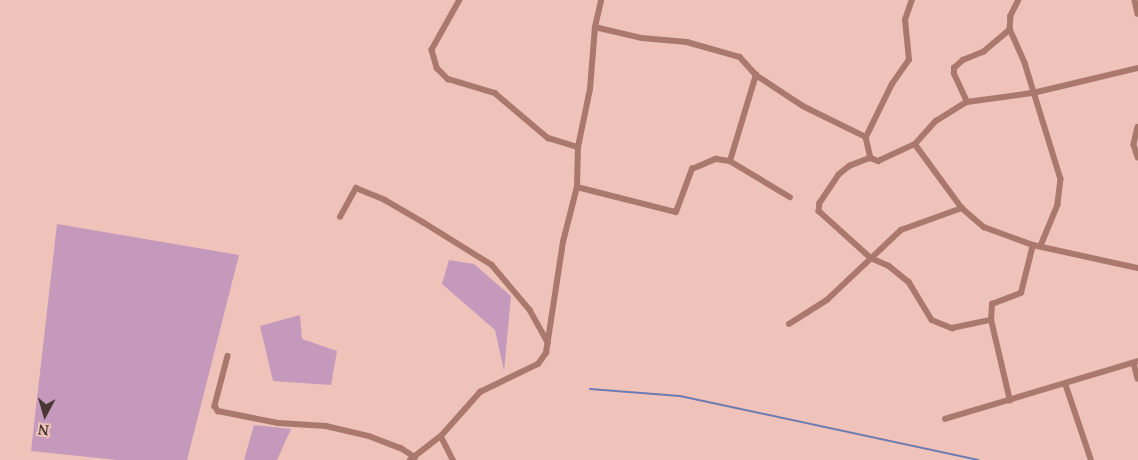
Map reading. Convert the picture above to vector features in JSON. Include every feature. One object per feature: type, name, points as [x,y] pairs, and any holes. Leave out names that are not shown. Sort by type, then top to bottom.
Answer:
[{"type":"street","points":[[460,0],[432,50],[437,68],[448,79],[495,93],[548,138],[578,147]]},
{"type":"street","points":[[228,356],[214,406],[218,411],[343,430],[401,448],[413,458],[441,436],[480,392],[538,364],[546,353],[563,242],[577,187],[578,147],[590,89],[595,27],[601,0]]},
{"type":"street","points":[[871,158],[866,136],[892,84],[909,60],[905,20],[912,0]]},
{"type":"street","points":[[1019,0],[1011,16],[1010,29],[1025,63],[1061,178],[1058,205],[1041,246]]},
{"type":"street","points":[[1135,0],[1138,14]]},
{"type":"street","points":[[595,27],[642,38],[687,42],[740,56],[756,75],[804,106],[866,136]]},
{"type":"street","points":[[967,102],[954,74],[954,68],[963,60],[983,52],[1010,29]]},
{"type":"street","points":[[991,320],[942,326],[932,320],[909,282],[889,266],[871,258],[818,209],[839,174],[871,158],[882,161],[915,144],[936,121],[967,102],[1033,93],[1138,68]]},
{"type":"street","points":[[730,161],[756,75]]},
{"type":"street","points":[[1138,127],[1134,145],[1138,157]]},
{"type":"street","points":[[915,144],[962,208],[984,227],[1034,245],[1138,268]]},
{"type":"street","points":[[577,187],[676,212],[692,169],[716,160],[730,161],[790,197]]},
{"type":"street","points":[[340,217],[353,190],[358,188],[423,222],[492,265],[530,310],[548,342]]},
{"type":"street","points":[[789,324],[827,300],[901,230],[962,208]]},
{"type":"street","points":[[1010,401],[991,320],[995,301],[1015,296],[1024,289],[1034,245]]},
{"type":"street","points":[[945,419],[1066,385],[1136,362],[1138,379]]},
{"type":"street","points":[[1066,385],[1091,459]]},
{"type":"street","points":[[441,436],[453,460]]},
{"type":"shaded area","points":[[57,224],[239,255],[187,460],[117,460],[31,451]]},
{"type":"shaded area","points":[[449,260],[474,264],[511,296],[504,371],[495,330],[442,284]]},
{"type":"shaded area","points":[[300,315],[302,339],[337,351],[331,385],[273,381],[260,326]]},
{"type":"shaded area","points":[[254,425],[291,429],[277,460],[244,460]]},
{"type":"waterway","points":[[590,389],[680,396],[978,460]]}]
